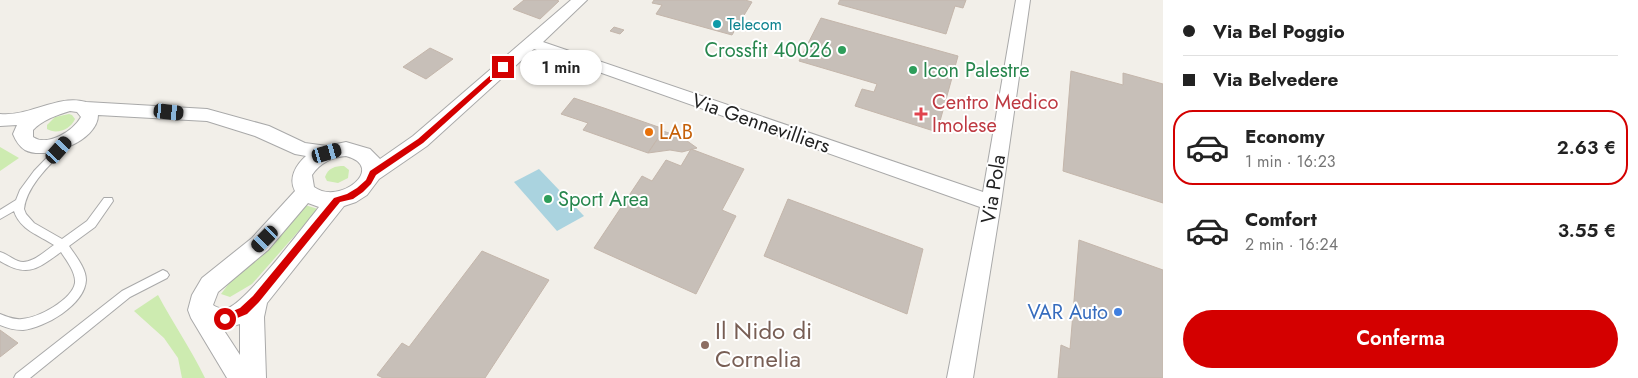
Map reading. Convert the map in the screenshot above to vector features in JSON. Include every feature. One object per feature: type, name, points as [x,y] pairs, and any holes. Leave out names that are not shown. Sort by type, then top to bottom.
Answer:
[{"type":"street","points":[[373,174],[420,141],[580,0]]},
{"type":"street","name":"Via Pola","points":[[960,378],[991,203],[1023,0]]},
{"type":"street","name":"Via Gennevilliers","points":[[531,43],[991,203]]},
{"type":"street","points":[[4,120],[42,114],[70,105],[125,111],[207,115],[262,131],[290,144],[315,152],[327,153]]},
{"type":"street","points":[[73,137],[89,122],[89,112],[85,108]]},
{"type":"street","points":[[4,120],[29,141],[51,145],[73,137],[125,111]]},
{"type":"street","points":[[29,141],[28,125],[42,114]]},
{"type":"street","points":[[364,153],[370,158],[373,165],[373,174],[369,182],[360,190],[350,196],[337,200],[324,201],[314,198],[306,192],[302,185],[302,177],[306,168],[318,157],[346,149],[364,153],[381,153],[420,141]]},
{"type":"street","points":[[290,144],[306,168]]},
{"type":"street","points":[[241,378],[200,310],[202,297],[223,272],[268,236],[306,192]]},
{"type":"street","points":[[200,310],[211,318],[225,319],[243,311],[256,299],[337,200]]},
{"type":"street","points":[[253,378],[252,317],[256,299]]},
{"type":"lane","points":[[0,215],[19,203],[46,164],[73,137]]},
{"type":"lane","points":[[29,141],[43,156],[46,164]]},
{"type":"lane","points":[[0,256],[17,266],[24,267],[37,263],[92,224],[108,201]]},
{"type":"lane","points":[[0,319],[10,324],[25,325],[44,318],[59,310],[72,298],[78,288],[80,275],[62,246],[27,223],[19,212],[19,203]]},
{"type":"lane","points":[[20,378],[126,294],[164,275]]},
{"type":"green space","points":[[69,114],[75,119],[70,126],[59,131],[47,129],[47,125],[55,117]]},
{"type":"green space","points":[[0,147],[19,158],[0,171]]},
{"type":"green space","points":[[344,166],[349,170],[348,178],[338,183],[327,181],[325,177],[330,170],[335,167]]},
{"type":"green space","points":[[305,205],[318,209],[252,284],[230,297],[221,294],[230,282]]},
{"type":"green space","points":[[158,295],[205,378],[182,378],[178,358],[164,338],[134,311]]},
{"type":"water","name":"Sport Area","points":[[539,169],[584,216],[557,231],[514,182]]},
{"type":"building","points":[[524,0],[559,1],[540,19],[513,9]]},
{"type":"building","name":"Telecom","points":[[654,0],[745,0],[752,2],[732,35],[656,14],[662,5],[652,3]]},
{"type":"building","points":[[840,0],[966,0],[963,8],[955,6],[946,34],[838,4]]},
{"type":"building","points":[[821,18],[958,56],[937,132],[855,106],[862,89],[874,92],[877,84],[799,61]]},
{"type":"building","points":[[614,27],[624,30],[620,34],[610,31]]},
{"type":"building","points":[[430,48],[453,59],[426,79],[403,67]]},
{"type":"building","points":[[1071,71],[1123,85],[1123,73],[1163,84],[1163,203],[1063,171]]},
{"type":"building","points":[[574,98],[664,129],[648,153],[583,130],[588,123],[561,114]]},
{"type":"building","points":[[663,131],[683,138],[697,148],[682,152],[670,150],[648,153]]},
{"type":"building","points":[[691,149],[744,169],[722,210],[736,216],[696,294],[594,248],[642,176],[652,181],[666,160],[681,166]]},
{"type":"building","points":[[788,199],[923,249],[907,314],[764,256]]},
{"type":"building","name":"VAR Auto","points":[[1079,240],[1163,270],[1163,378],[1058,378],[1061,345],[1070,349]]},
{"type":"building","points":[[482,251],[549,280],[485,378],[383,378],[377,375],[402,343],[409,347]]},
{"type":"building","points":[[0,330],[18,343],[0,357]]},
{"type":"place","name":"Telecom","points":[[717,24]]},
{"type":"place","name":"Crossfit 40026","points":[[842,50]]},
{"type":"place","name":"Icon Palestre","points":[[913,70]]},
{"type":"place","name":"Centro Medico Imolese","points":[[921,114]]},
{"type":"place","name":"LAB","points":[[649,132]]},
{"type":"place","name":"Sport Area","points":[[548,199]]},
{"type":"place","name":"VAR Auto","points":[[1118,312]]},
{"type":"place","name":"Il Nido di Cornelia","points":[[705,345]]},
{"type":"route","points":[[225,319],[243,311],[256,299],[337,200],[350,196],[360,190],[369,182],[373,174],[420,141],[503,67]]}]
